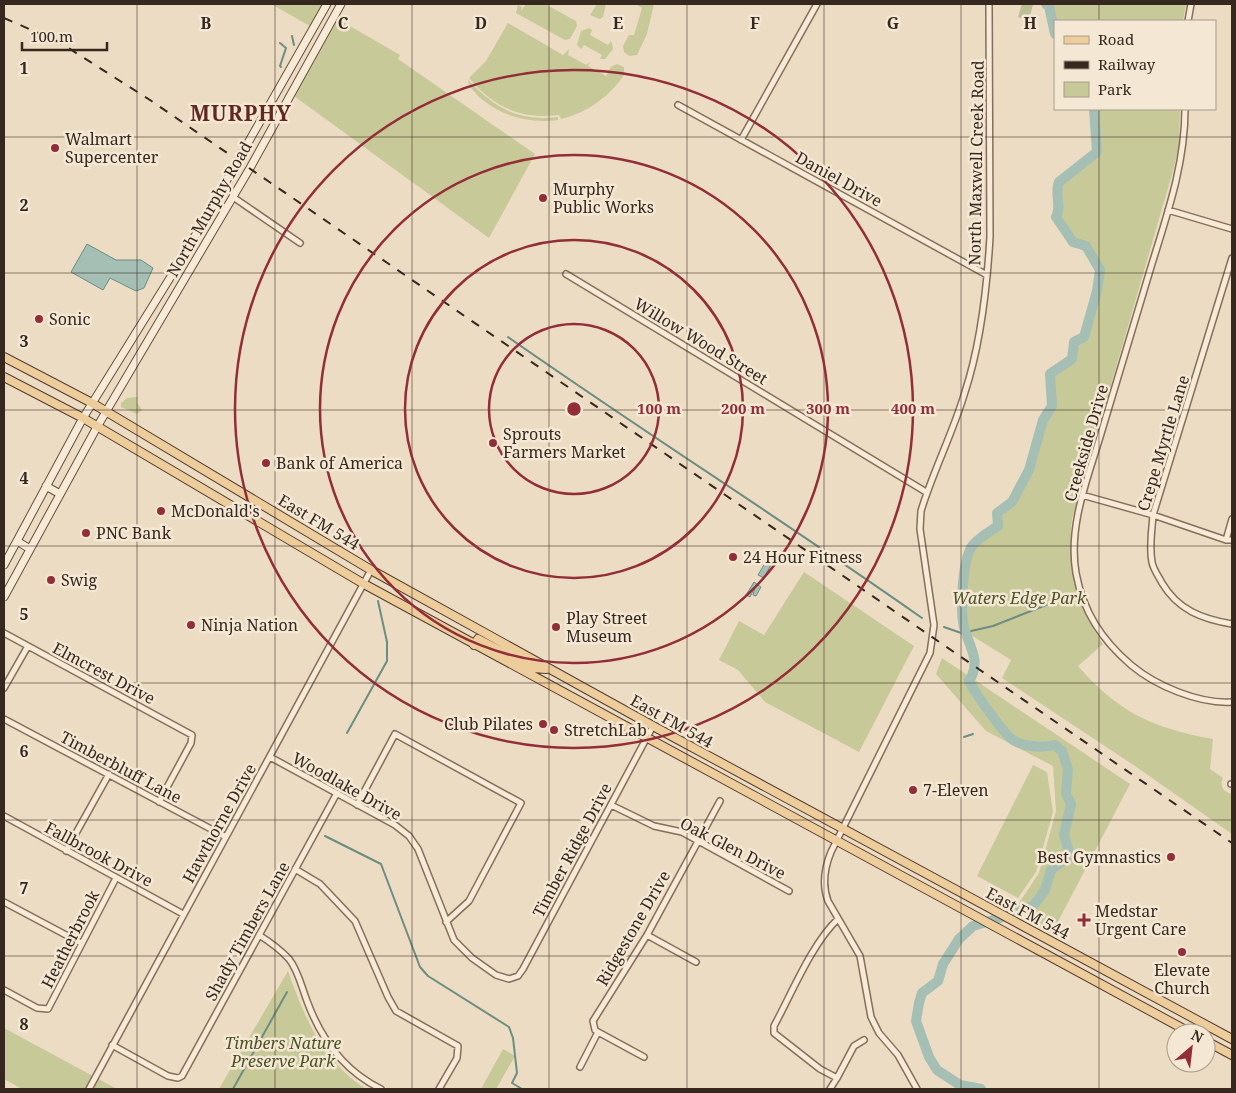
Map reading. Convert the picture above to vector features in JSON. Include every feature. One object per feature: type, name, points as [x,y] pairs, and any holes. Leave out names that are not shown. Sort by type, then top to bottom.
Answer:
[{"type":"main road","name":"North Murphy Road","points":[[4,565],[83,418],[175,270],[327,4]]},
{"type":"main road","name":"North Murphy Road","points":[[4,597],[97,427],[233,197],[341,4]]},
{"type":"main road","points":[[175,270],[186,276]]},
{"type":"main road","name":"East FM 544","points":[[4,357],[92,403],[371,570],[551,670],[843,830],[1232,1039]]},
{"type":"main road","name":"East FM 544","points":[[4,377],[83,418],[364,584],[474,645],[1173,1023]]},
{"type":"main road","points":[[205,489],[214,475]]},
{"type":"main road","points":[[46,486],[60,494]]},
{"type":"main road","points":[[17,541],[30,549]]},
{"type":"main road","points":[[474,645],[478,639],[533,668],[551,670]]},
{"type":"main road","points":[[1216,1046],[1232,1055]]},
{"type":"street","points":[[741,140],[817,4]]},
{"type":"street","name":"North Maxwell Creek Road","points":[[917,1089],[898,1055],[880,1033],[871,1017],[860,956],[828,901],[824,885],[826,863],[931,650],[934,625],[920,529],[921,511],[926,492],[966,391],[977,345],[988,275],[990,227],[989,4]]},
{"type":"street","points":[[1188,20],[1191,4]]},
{"type":"street","name":"Daniel Drive","points":[[678,104],[988,275]]},
{"type":"street","name":"Creekside Drive","points":[[1185,110],[1183,155],[1082,496],[1074,547],[1076,573],[1086,609],[1099,632],[1116,652],[1142,674],[1169,688],[1192,696],[1232,702]]},
{"type":"street","points":[[233,197],[300,244]]},
{"type":"street","points":[[1168,210],[1232,229]]},
{"type":"street","name":"Crepe Myrtle Lane","points":[[1232,258],[1153,515],[1152,562],[1171,597],[1187,610],[1212,621],[1232,624]]},
{"type":"street","name":"Willow Wood Street","points":[[566,274],[926,492]]},
{"type":"street","points":[[1082,496],[1153,515],[1229,540],[1232,519]]},
{"type":"street","name":"Hawthorne Drive","points":[[89,1089],[371,570]]},
{"type":"street","name":"Elmcrest Drive","points":[[4,633],[192,735],[191,743],[159,802]]},
{"type":"street","points":[[4,688],[28,646]]},
{"type":"street","name":"Timberbluff Lane","points":[[4,719],[226,837]]},
{"type":"street","name":"Timber Ridge Drive","points":[[509,979],[518,976],[522,969],[653,726]]},
{"type":"street","points":[[357,805],[395,734],[521,803],[468,901],[446,922]]},
{"type":"street","name":"Woodlake Drive","points":[[270,757],[337,793],[409,836],[427,869],[454,940],[472,958],[496,974],[509,979]]},
{"type":"street","points":[[66,851],[109,774]]},
{"type":"street","name":"Shady Timbers Lane","points":[[112,1045],[168,1076],[178,1078],[185,1071],[337,793]]},
{"type":"street","name":"Ridgestone Drive","points":[[580,1067],[598,1032],[593,1024],[597,1013],[647,935],[720,801]]},
{"type":"street","name":"Oak Glen Drive","points":[[610,805],[636,819],[682,832],[789,891]]},
{"type":"street","name":"Fallbrook Drive","points":[[4,816],[184,914]]},
{"type":"street","points":[[295,869],[320,884],[355,921],[388,997],[396,1010],[458,1046],[457,1058],[439,1089]]},
{"type":"street","name":"Heatherbrook","points":[[4,990],[37,1008],[48,1009],[116,878]]},
{"type":"street","points":[[4,902],[81,944]]},
{"type":"street","points":[[836,1078],[820,1069],[774,1033],[774,1026],[826,932],[838,919]]},
{"type":"street","points":[[259,935],[277,947],[293,965],[315,1022],[326,1042],[357,1074],[381,1089]]},
{"type":"street","points":[[647,935],[696,962]]},
{"type":"street","points":[[598,1032],[644,1057]]},
{"type":"street","points":[[830,1089],[854,1046],[864,1040]]},
{"type":"green space","points":[[271,4],[323,4],[310,26]]},
{"type":"green space","points":[[526,4],[545,4],[576,21],[577,26],[570,39],[565,40],[516,13],[518,5],[522,7],[521,11]]},
{"type":"green space","points":[[597,4],[606,4],[603,17],[600,19],[590,15]]},
{"type":"green space","points":[[654,4],[647,34],[637,55],[629,56],[624,52],[623,46],[629,35],[634,35],[642,8],[637,5]]},
{"type":"green space","points":[[1022,4],[1033,4],[1029,21],[1018,17]]},
{"type":"green space","points":[[1046,4],[1186,4],[1183,20],[1054,20],[1054,29],[1049,6]]},
{"type":"green space","points":[[338,19],[400,55],[398,59],[535,154],[489,238],[294,96]]},
{"type":"green space","points":[[508,23],[563,55],[569,49],[568,55],[586,65],[590,62],[588,66],[606,76],[611,67],[617,64],[624,67],[624,75],[597,103],[580,113],[561,119],[559,115],[533,115],[509,109],[488,97],[469,78],[486,61]]},
{"type":"green space","points":[[589,28],[592,30],[590,35],[608,45],[611,41],[613,49],[605,59],[600,59],[602,55],[584,45],[581,49],[577,45],[581,31]]},
{"type":"green space","points":[[468,80],[497,105],[518,115],[543,118],[558,117],[558,120],[536,121],[515,117],[496,109],[478,96]]},
{"type":"green space","name":"Waters Edge Park","points":[[1094,110],[1180,110],[1179,146],[1173,171],[1072,519],[1071,552],[1075,584],[1086,614],[1103,644],[1078,666],[1108,696],[1138,716],[1172,730],[1213,739],[1210,769],[1223,778],[1223,788],[1232,794],[1232,834],[1135,766],[1002,678],[1011,660],[966,632],[964,626],[963,584],[969,552],[978,540],[998,526],[997,513],[1012,502],[1029,470],[1043,420],[1052,406],[1050,374],[1072,358],[1074,342],[1084,337],[1097,291],[1100,271],[1086,246],[1073,242],[1056,217],[1058,213],[1057,191],[1059,182],[1096,152]]},
{"type":"green space","points":[[138,397],[137,402],[142,410],[137,414],[121,407],[121,403],[127,398]]},
{"type":"green space","points":[[804,572],[914,646],[859,752],[765,702],[738,670],[719,660],[739,621],[764,635]]},
{"type":"green space","points":[[942,658],[1130,784],[1052,933],[1013,912],[1039,873],[1056,811],[1053,766],[986,731],[936,674]]},
{"type":"green space","points":[[1033,765],[1047,772],[1053,812],[1036,872],[1018,898],[977,876]]},
{"type":"green space","name":"Timbers Nature Preserve Park","points":[[288,971],[301,1006],[326,1052],[351,1078],[366,1089],[219,1089]]},
{"type":"green space","points":[[4,1028],[117,1089],[22,1089],[4,1079]]},
{"type":"green space","points":[[503,1049],[515,1056],[496,1089],[481,1089]]},
{"type":"shaded area","points":[[87,244],[116,260],[141,260],[153,268],[144,288],[136,291],[110,278],[103,290],[71,272]]},
{"type":"shaded area","points":[[768,558],[773,561],[764,578],[758,575]]},
{"type":"shaded area","points":[[754,582],[761,587],[756,596],[753,595],[755,587],[750,597],[746,595]]},
{"type":"waterway","points":[[1046,4],[1049,6],[1054,29]]},
{"type":"waterway","points":[[292,36],[294,45]]},
{"type":"waterway","points":[[280,43],[286,48],[281,67]]},
{"type":"waterway","points":[[981,1089],[960,1085],[937,1070],[929,1057],[916,1021],[922,993],[938,981],[943,964],[959,939],[973,926],[1020,912],[1034,905],[1045,890],[1051,870],[1070,856],[1064,834],[1071,804],[1066,794],[1068,769],[1062,751],[1055,745],[1034,746],[1013,740],[1003,730],[969,681],[973,674],[974,660],[963,619],[964,572],[966,561],[973,545],[998,526],[997,513],[1012,502],[1029,470],[1043,420],[1052,406],[1050,374],[1072,359],[1074,342],[1084,337],[1097,291],[1100,270],[1086,246],[1073,242],[1056,217],[1058,213],[1057,191],[1059,182],[1097,152],[1094,110]]},
{"type":"waterway","points":[[508,337],[922,618]]},
{"type":"waterway","points":[[944,627],[967,635],[971,631],[993,626],[1064,598]]},
{"type":"waterway","points":[[347,733],[387,661],[387,642],[378,601]]},
{"type":"waterway","points":[[964,737],[973,734]]},
{"type":"waterway","points":[[325,836],[381,864],[420,967],[428,976],[509,1027],[513,1038],[517,1073],[512,1083],[522,1089]]},
{"type":"waterway","points":[[233,1089],[287,992]]},
{"type":"railway","points":[[4,18],[59,42],[150,100],[1232,843]]},
{"type":"place","name":"Walmart Supercenter","points":[[55,148]]},
{"type":"place","name":"Murphy Public Works","points":[[543,198]]},
{"type":"place","name":"Sonic","points":[[39,319]]},
{"type":"place","name":"Sprouts Farmers Market","points":[[493,443]]},
{"type":"place","name":"Bank of America","points":[[266,463]]},
{"type":"place","name":"McDonald's","points":[[161,511]]},
{"type":"place","name":"PNC Bank","points":[[86,533]]},
{"type":"place","name":"24 Hour Fitness","points":[[733,557]]},
{"type":"place","name":"Swig","points":[[51,580]]},
{"type":"place","name":"Ninja Nation","points":[[191,625]]},
{"type":"place","name":"Play Street Museum","points":[[556,627]]},
{"type":"place","name":"Club Pilates","points":[[543,724]]},
{"type":"place","name":"StretchLab","points":[[554,730]]},
{"type":"place","name":"7-Eleven","points":[[913,790]]},
{"type":"place","name":"Best Gymnastics","points":[[1171,857]]},
{"type":"place","name":"Medstar Urgent Care","points":[[1084,920]]},
{"type":"place","name":"Elevate Church","points":[[1182,952]]},
{"type":"district","name":"MURPHY","points":[[241,114]]}]
